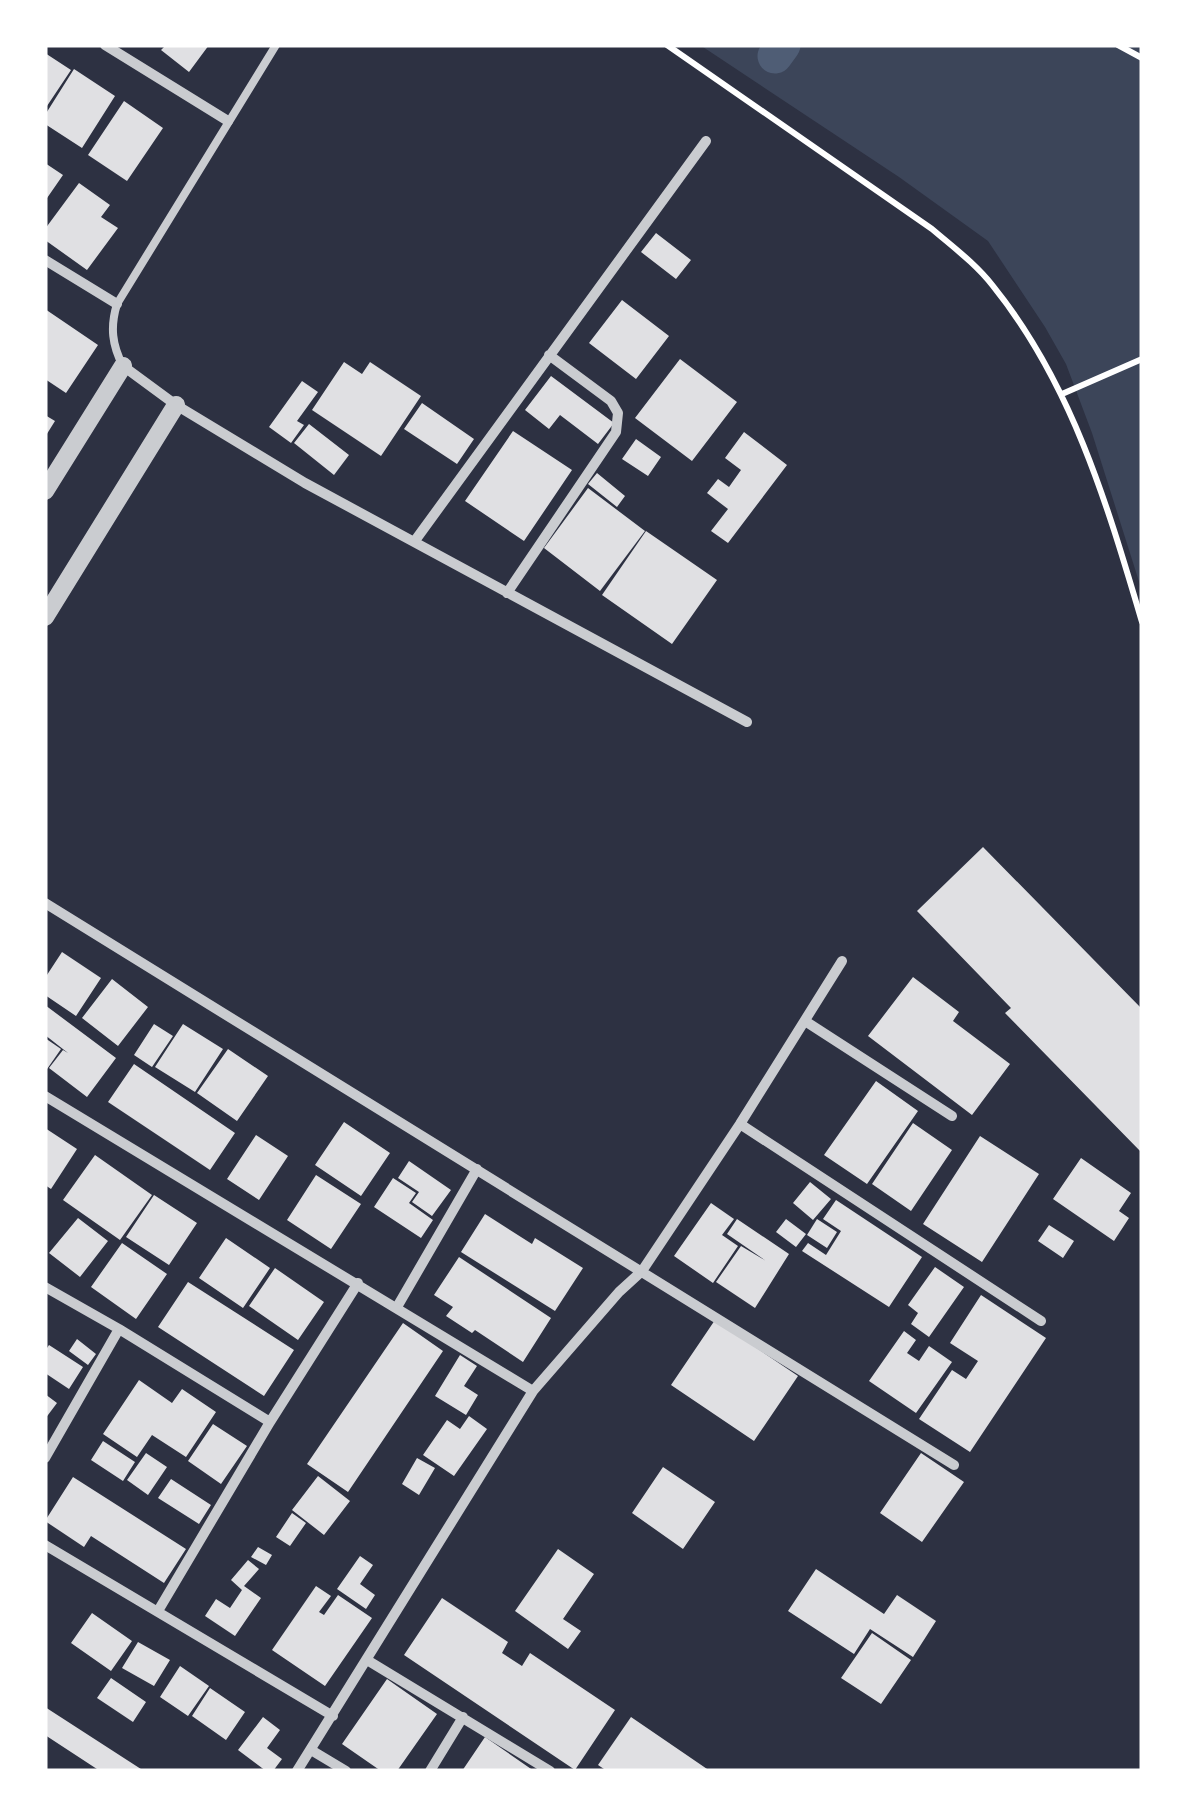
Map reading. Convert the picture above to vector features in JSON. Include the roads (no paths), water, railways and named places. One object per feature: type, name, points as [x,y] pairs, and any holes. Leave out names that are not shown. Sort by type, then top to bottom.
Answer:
[{"type":"street","points":[[105,45],[228,122]]},
{"type":"street","points":[[414,542],[706,142]]},
{"type":"street","points":[[45,260],[116,304]]},
{"type":"street","points":[[507,592],[616,432],[618,413],[611,401],[550,356]]},
{"type":"street","points":[[45,492],[123,366],[176,405],[305,484],[747,722]]},
{"type":"street","points":[[45,617],[176,405]]},
{"type":"street","points":[[45,903],[954,1465]]},
{"type":"street","points":[[296,1771],[534,1390],[642,1271],[842,962]]},
{"type":"street","points":[[805,1021],[952,1116]]},
{"type":"street","points":[[45,1096],[534,1390]]},
{"type":"street","points":[[740,1124],[1041,1321]]},
{"type":"street","points":[[397,1307],[477,1170]]},
{"type":"street","points":[[158,1611],[358,1283]]},
{"type":"street","points":[[45,1287],[270,1422]]},
{"type":"street","points":[[45,1458],[119,1329]]},
{"type":"street","points":[[45,1545],[332,1716]]},
{"type":"street","points":[[367,1660],[550,1771]]},
{"type":"street","points":[[430,1771],[463,1718]]},
{"type":"street","points":[[311,1750],[346,1771]]},
{"type":"lane","points":[[123,366],[112,334],[116,304],[276,45]]},
{"type":"waterway","points":[[775,56],[783,45]]}]
